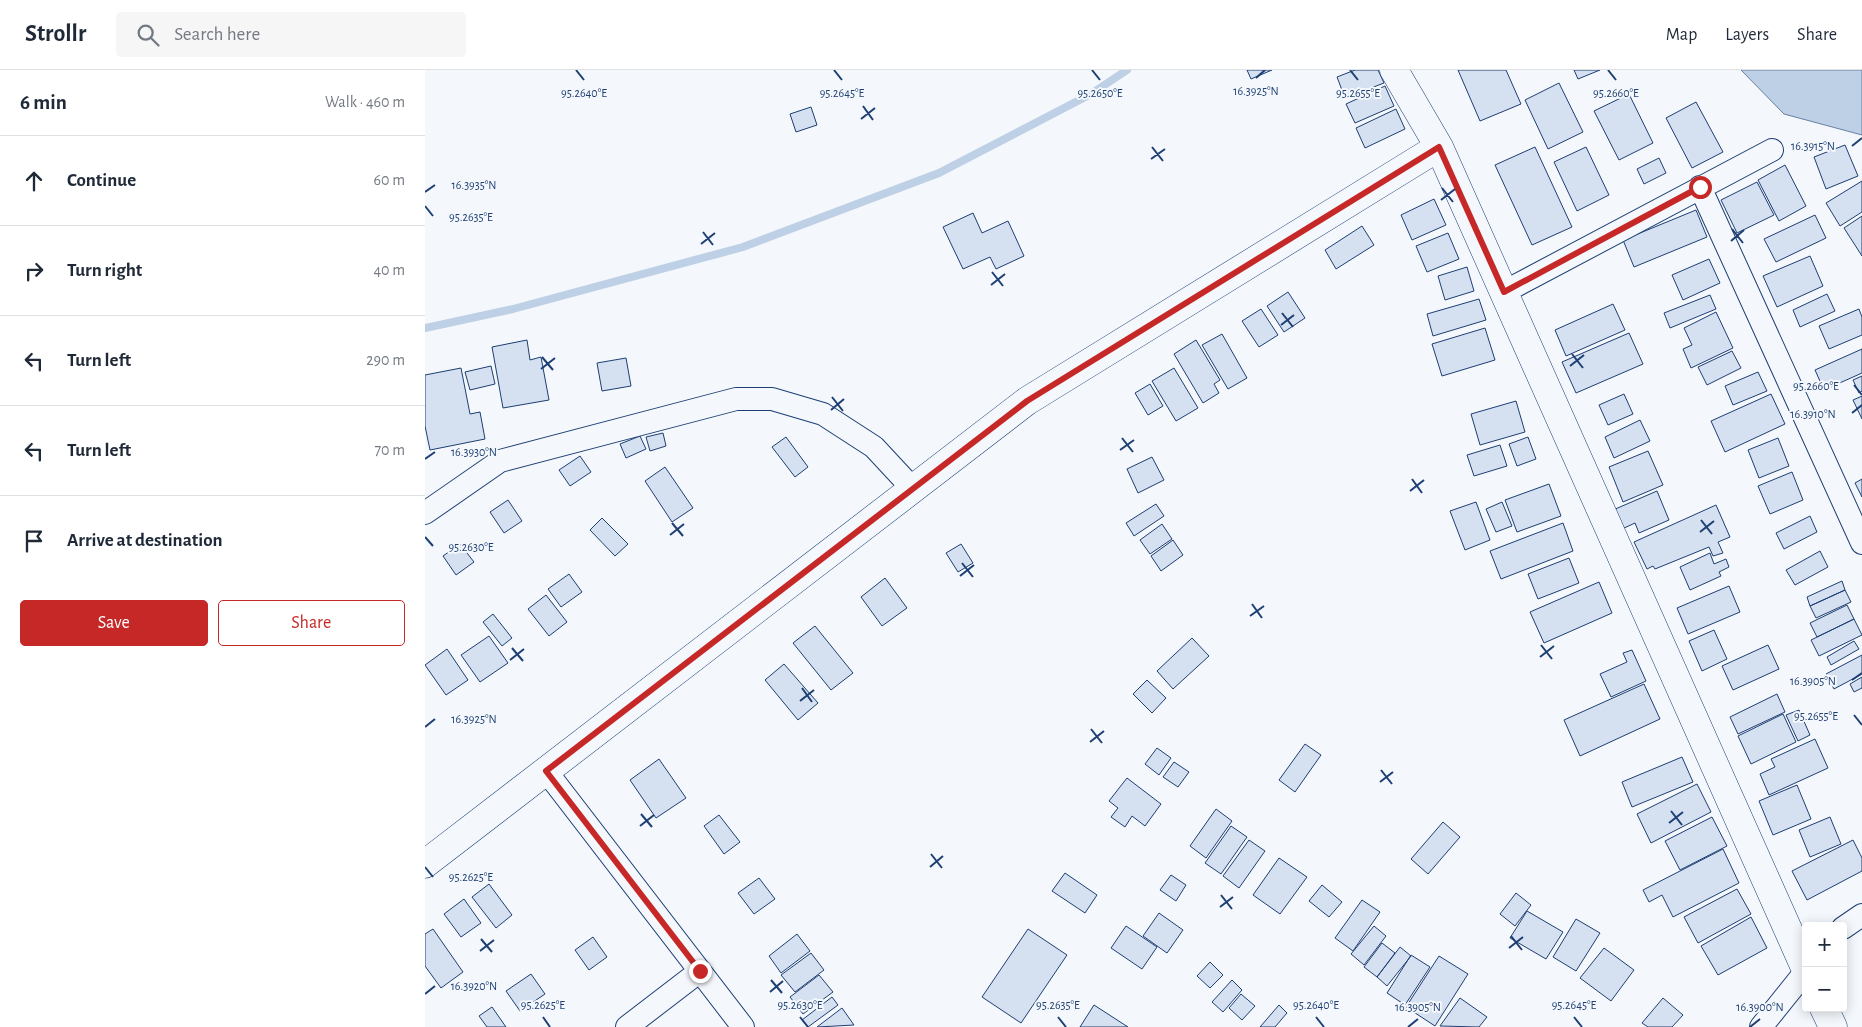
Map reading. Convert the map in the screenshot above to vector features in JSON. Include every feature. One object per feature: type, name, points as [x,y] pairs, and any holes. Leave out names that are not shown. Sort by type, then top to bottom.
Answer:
[{"type":"main road","points":[[1393,70],[1439,147],[1805,967]]},
{"type":"main road","points":[[425,864],[1027,401],[1439,147]]},
{"type":"main road","points":[[1826,1012],[1833,1027]]},
{"type":"street","points":[[1504,292],[1772,150]]},
{"type":"street","points":[[1700,187],[1862,543]]},
{"type":"street","points":[[425,513],[500,460],[736,399],[772,399],[823,414],[874,447],[913,489]]},
{"type":"street","points":[[546,771],[743,1027]]},
{"type":"street","points":[[1847,925],[1862,915]]},
{"type":"street","points":[[627,1027],[700,971]]},
{"type":"street","points":[[1761,1027],[1802,975]]},
{"type":"water","points":[[1741,70],[1862,70],[1862,135],[1784,114]]},
{"type":"building","points":[[1247,70],[1272,70],[1251,79]]},
{"type":"building","points":[[1355,70],[1378,70],[1384,83],[1345,98],[1337,77]]},
{"type":"building","points":[[1458,70],[1506,70],[1521,104],[1480,121]]},
{"type":"building","points":[[1574,70],[1600,70],[1578,79]]},
{"type":"building","points":[[1559,83],[1583,132],[1548,149],[1525,100]]},
{"type":"building","points":[[1385,86],[1394,106],[1355,123],[1346,104]]},
{"type":"building","points":[[1629,94],[1653,143],[1619,160],[1594,111]]},
{"type":"building","points":[[1696,102],[1723,152],[1692,168],[1666,118]]},
{"type":"building","points":[[811,107],[817,125],[796,132],[790,114]]},
{"type":"building","points":[[1396,109],[1405,129],[1365,148],[1356,128]]},
{"type":"building","points":[[1845,145],[1858,176],[1826,189],[1814,157]]},
{"type":"building","points":[[1535,147],[1572,227],[1532,245],[1495,165]]},
{"type":"building","points":[[1586,147],[1609,195],[1577,211],[1554,162]]},
{"type":"building","points":[[1659,158],[1666,173],[1644,184],[1637,169]]},
{"type":"building","points":[[1785,165],[1806,206],[1779,221],[1758,180]]},
{"type":"building","points":[[1862,181],[1862,212],[1840,226],[1826,203]]},
{"type":"building","points":[[1757,182],[1774,215],[1737,233],[1721,200]]},
{"type":"building","points":[[1434,199],[1446,225],[1412,240],[1401,215]]},
{"type":"building","points":[[1696,210],[1707,237],[1634,267],[1623,240]]},
{"type":"building","points":[[973,213],[982,233],[1008,221],[1024,256],[996,269],[990,257],[963,269],[943,227]]},
{"type":"building","points":[[1815,215],[1826,238],[1776,262],[1764,239]]},
{"type":"building","points":[[1862,216],[1862,256],[1844,228]]},
{"type":"building","points":[[1362,226],[1374,245],[1336,269],[1325,250]]},
{"type":"building","points":[[1448,233],[1459,259],[1427,272],[1416,246]]},
{"type":"building","points":[[1810,256],[1823,286],[1777,307],[1763,276]]},
{"type":"building","points":[[1709,259],[1720,283],[1683,300],[1672,275]]},
{"type":"building","points":[[1467,267],[1474,291],[1445,300],[1438,276]]},
{"type":"building","points":[[1288,292],[1305,318],[1284,332],[1267,306]]},
{"type":"building","points":[[1827,294],[1835,311],[1800,327],[1793,310]]},
{"type":"building","points":[[1710,295],[1716,309],[1670,328],[1664,313]]},
{"type":"building","points":[[1479,299],[1486,320],[1433,336],[1427,314]]},
{"type":"building","points":[[1613,304],[1625,330],[1566,356],[1555,330]]},
{"type":"building","points":[[1261,309],[1278,335],[1259,347],[1242,321]]},
{"type":"building","points":[[1859,309],[1862,317],[1862,335],[1829,349],[1819,326]]},
{"type":"building","points":[[1716,312],[1733,348],[1691,368],[1683,349],[1692,345],[1684,328]]},
{"type":"building","points":[[1485,328],[1495,360],[1442,376],[1432,344]]},
{"type":"building","points":[[1629,333],[1643,364],[1576,393],[1562,362]]},
{"type":"building","points":[[1222,334],[1247,378],[1228,389],[1202,345]]},
{"type":"building","points":[[527,340],[530,360],[541,357],[549,400],[503,408],[492,347]]},
{"type":"building","points":[[1196,340],[1220,380],[1214,384],[1219,393],[1203,403],[1174,354]]},
{"type":"building","points":[[1862,349],[1862,373],[1824,390],[1815,370]]},
{"type":"building","points":[[1732,351],[1741,368],[1707,385],[1698,367]]},
{"type":"building","points":[[626,358],[631,386],[602,391],[597,363]]},
{"type":"building","points":[[491,366],[495,384],[470,390],[465,372]]},
{"type":"building","points":[[461,368],[470,414],[480,412],[485,439],[430,450],[425,426],[425,375]]},
{"type":"building","points":[[1174,368],[1198,408],[1176,421],[1152,381]]},
{"type":"building","points":[[1758,372],[1767,391],[1733,405],[1725,386]]},
{"type":"building","points":[[1862,376],[1862,391],[1859,393],[1853,380]]},
{"type":"building","points":[[1150,384],[1163,406],[1148,415],[1135,393]]},
{"type":"building","points":[[1624,394],[1633,414],[1608,425],[1599,405]]},
{"type":"building","points":[[1771,394],[1785,424],[1725,452],[1711,421]]},
{"type":"building","points":[[1862,396],[1862,419],[1853,400]]},
{"type":"building","points":[[1516,401],[1525,432],[1480,445],[1471,414]]},
{"type":"building","points":[[1640,420],[1650,441],[1614,458],[1605,437]]},
{"type":"building","points":[[663,433],[666,446],[650,451],[646,437]]},
{"type":"building","points":[[640,436],[646,449],[626,458],[620,444]]},
{"type":"building","points":[[786,437],[808,467],[795,477],[772,447]]},
{"type":"building","points":[[1528,437],[1536,459],[1517,466],[1509,444]]},
{"type":"building","points":[[1778,438],[1789,466],[1759,478],[1748,450]]},
{"type":"building","points":[[1500,445],[1507,466],[1474,476],[1467,455]]},
{"type":"building","points":[[1648,451],[1663,485],[1623,502],[1609,467]]},
{"type":"building","points":[[580,456],[591,472],[570,486],[559,470]]},
{"type":"building","points":[[1152,457],[1164,480],[1138,493],[1127,469]]},
{"type":"building","points":[[665,467],[693,508],[672,522],[645,481]]},
{"type":"building","points":[[1792,472],[1803,500],[1770,514],[1758,486]]},
{"type":"building","points":[[1862,479],[1862,497],[1855,483]]},
{"type":"building","points":[[1549,484],[1561,516],[1517,532],[1505,500]]},
{"type":"building","points":[[1657,491],[1669,520],[1639,533],[1635,523],[1622,529],[1613,510]]},
{"type":"building","points":[[508,500],[522,521],[504,533],[490,512]]},
{"type":"building","points":[[1476,502],[1490,540],[1465,550],[1450,511]]},
{"type":"building","points":[[1502,502],[1512,526],[1496,532],[1486,509]]},
{"type":"building","points":[[1156,504],[1164,516],[1134,536],[1126,523]]},
{"type":"building","points":[[1716,505],[1730,537],[1718,542],[1723,553],[1713,556],[1709,547],[1655,569],[1653,566],[1647,569],[1634,542]]},
{"type":"building","points":[[1810,516],[1817,532],[1784,549],[1776,533]]},
{"type":"building","points":[[602,518],[628,544],[615,556],[590,530]]},
{"type":"building","points":[[1563,523],[1573,551],[1501,579],[1490,551]]},
{"type":"building","points":[[1162,524],[1172,539],[1150,554],[1140,540]]},
{"type":"building","points":[[1173,540],[1183,555],[1161,571],[1151,556]]},
{"type":"building","points":[[460,544],[474,562],[456,575],[443,556]]},
{"type":"building","points":[[961,544],[973,563],[958,572],[946,553]]},
{"type":"building","points":[[1820,551],[1828,567],[1795,585],[1786,570]]},
{"type":"building","points":[[1710,553],[1714,564],[1726,559],[1729,567],[1719,572],[1721,576],[1690,590],[1680,567]]},
{"type":"building","points":[[1569,558],[1579,583],[1538,599],[1528,574]]},
{"type":"building","points":[[569,574],[582,592],[561,607],[548,589]]},
{"type":"building","points":[[885,578],[907,608],[882,626],[861,597]]},
{"type":"building","points":[[1842,581],[1845,590],[1810,606],[1807,597]]},
{"type":"building","points":[[1599,582],[1612,613],[1544,643],[1530,612]]},
{"type":"building","points":[[1729,586],[1740,612],[1688,634],[1677,608]]},
{"type":"building","points":[[1845,590],[1851,602],[1816,618],[1810,606]]},
{"type":"building","points":[[546,595],[567,622],[549,636],[528,609]]},
{"type":"building","points":[[1847,605],[1854,619],[1817,637],[1810,623]]},
{"type":"building","points":[[493,614],[512,638],[502,646],[483,622]]},
{"type":"building","points":[[1854,619],[1862,635],[1819,656],[1811,640]]},
{"type":"building","points":[[815,626],[853,673],[831,690],[793,643]]},
{"type":"building","points":[[1714,630],[1727,659],[1702,671],[1689,641]]},
{"type":"building","points":[[489,636],[508,663],[480,682],[461,655]]},
{"type":"building","points":[[1192,638],[1209,656],[1173,689],[1157,671]]},
{"type":"building","points":[[1854,641],[1859,649],[1831,665],[1827,657]]},
{"type":"building","points":[[1768,645],[1779,669],[1733,690],[1722,666]]},
{"type":"building","points":[[447,649],[468,680],[446,695],[425,665]]},
{"type":"building","points":[[1632,650],[1646,681],[1611,697],[1600,674],[1627,662],[1623,653]]},
{"type":"building","points":[[1862,655],[1862,674],[1834,689],[1826,674]]},
{"type":"building","points":[[784,664],[818,703],[798,720],[765,680]]},
{"type":"building","points":[[1862,677],[1862,688],[1854,692],[1850,684]]},
{"type":"building","points":[[1147,680],[1166,698],[1152,713],[1133,694]]},
{"type":"building","points":[[1644,684],[1660,719],[1580,756],[1564,720]]},
{"type":"building","points":[[1777,694],[1785,712],[1738,734],[1730,717]]},
{"type":"building","points":[[1799,710],[1810,735],[1798,741],[1786,715]]},
{"type":"building","points":[[1783,714],[1796,742],[1751,764],[1738,736]]},
{"type":"building","points":[[1815,739],[1828,768],[1769,795],[1760,774],[1775,767],[1771,759]]},
{"type":"building","points":[[1305,744],[1321,755],[1295,792],[1279,780]]},
{"type":"building","points":[[1157,748],[1171,758],[1159,775],[1145,764]]},
{"type":"building","points":[[1682,757],[1693,782],[1632,807],[1622,782]]},
{"type":"building","points":[[659,759],[686,798],[656,818],[630,780]]},
{"type":"building","points":[[1174,762],[1189,772],[1178,787],[1163,777]]},
{"type":"building","points":[[1127,778],[1161,804],[1145,826],[1132,816],[1125,827],[1111,817],[1118,808],[1109,801]]},
{"type":"building","points":[[1697,784],[1711,812],[1651,843],[1637,814]]},
{"type":"building","points":[[1797,785],[1811,819],[1773,835],[1759,801]]},
{"type":"building","points":[[1216,809],[1232,821],[1206,858],[1190,846]]},
{"type":"building","points":[[719,815],[740,842],[724,854],[704,826]]},
{"type":"building","points":[[1712,817],[1727,846],[1680,870],[1665,841]]},
{"type":"building","points":[[1830,817],[1841,844],[1810,857],[1799,830]]},
{"type":"building","points":[[1443,822],[1460,837],[1428,874],[1411,859]]},
{"type":"building","points":[[1231,826],[1247,837],[1221,874],[1205,863]]},
{"type":"building","points":[[1249,840],[1265,851],[1239,888],[1223,876]]},
{"type":"building","points":[[1853,840],[1862,858],[1862,871],[1807,900],[1792,871]]},
{"type":"building","points":[[1723,849],[1739,883],[1673,917],[1662,895],[1649,902],[1643,890]]},
{"type":"building","points":[[1279,858],[1307,877],[1280,914],[1253,895]]},
{"type":"building","points":[[1065,873],[1097,895],[1085,913],[1052,891]]},
{"type":"building","points":[[1171,875],[1186,885],[1176,901],[1160,890]]},
{"type":"building","points":[[759,878],[775,899],[754,914],[738,893]]},
{"type":"building","points":[[489,884],[512,915],[496,928],[472,897]]},
{"type":"building","points":[[1322,885],[1342,902],[1329,917],[1309,901]]},
{"type":"building","points":[[1737,889],[1751,914],[1698,943],[1684,917]]},
{"type":"building","points":[[1516,893],[1531,905],[1515,926],[1500,914]]},
{"type":"building","points":[[464,899],[481,923],[461,937],[444,914]]},
{"type":"building","points":[[1362,900],[1380,912],[1353,951],[1335,938]]},
{"type":"building","points":[[1527,911],[1563,932],[1546,959],[1510,938]]},
{"type":"building","points":[[1159,913],[1183,930],[1167,953],[1143,936]]},
{"type":"building","points":[[1751,917],[1767,948],[1718,975],[1701,946]]},
{"type":"building","points":[[1576,919],[1600,933],[1576,971],[1553,957]]},
{"type":"building","points":[[1126,926],[1157,947],[1142,969],[1111,948]]},
{"type":"building","points":[[1374,926],[1386,936],[1364,965],[1351,954]]},
{"type":"building","points":[[433,929],[463,972],[441,988],[425,966],[425,934]]},
{"type":"building","points":[[1028,929],[1067,955],[1021,1023],[982,997]]},
{"type":"building","points":[[797,934],[810,951],[781,973],[769,956]]},
{"type":"building","points":[[593,937],[607,957],[589,970],[575,950]]},
{"type":"building","points":[[1382,943],[1395,953],[1377,977],[1364,967]]},
{"type":"building","points":[[1400,947],[1411,956],[1387,986],[1377,977]]},
{"type":"building","points":[[1604,948],[1634,970],[1611,1001],[1580,978]]},
{"type":"building","points":[[811,953],[824,970],[795,992],[781,975]]},
{"type":"building","points":[[1411,955],[1430,967],[1405,1005],[1387,993]]},
{"type":"building","points":[[1439,956],[1468,974],[1435,1026],[1406,1007]]},
{"type":"building","points":[[1210,962],[1223,975],[1210,988],[1197,976]]},
{"type":"building","points":[[531,974],[545,994],[520,1011],[506,991]]},
{"type":"building","points":[[819,975],[833,992],[803,1014],[790,997]]},
{"type":"building","points":[[1232,980],[1242,990],[1223,1012],[1212,1002]]},
{"type":"building","points":[[1241,994],[1255,1006],[1242,1020],[1229,1008]]},
{"type":"building","points":[[832,997],[838,1005],[808,1027],[802,1020]]},
{"type":"building","points":[[1460,998],[1487,1017],[1479,1027],[1440,1026]]},
{"type":"building","points":[[1663,998],[1683,1015],[1672,1027],[1648,1027],[1642,1023]]},
{"type":"building","points":[[1094,1005],[1128,1027],[1080,1027]]},
{"type":"building","points":[[1279,1005],[1287,1013],[1275,1027],[1260,1027]]},
{"type":"building","points":[[492,1007],[506,1027],[487,1027],[479,1016]]},
{"type":"building","points":[[842,1008],[854,1025],[817,1027]]},
{"type":"waterway","points":[[425,328],[513,309],[743,247],[939,173],[1091,94],[1127,70]]},
{"type":"route","points":[[700,971],[546,771],[1027,401],[1439,147],[1504,292],[1700,187]]}]
